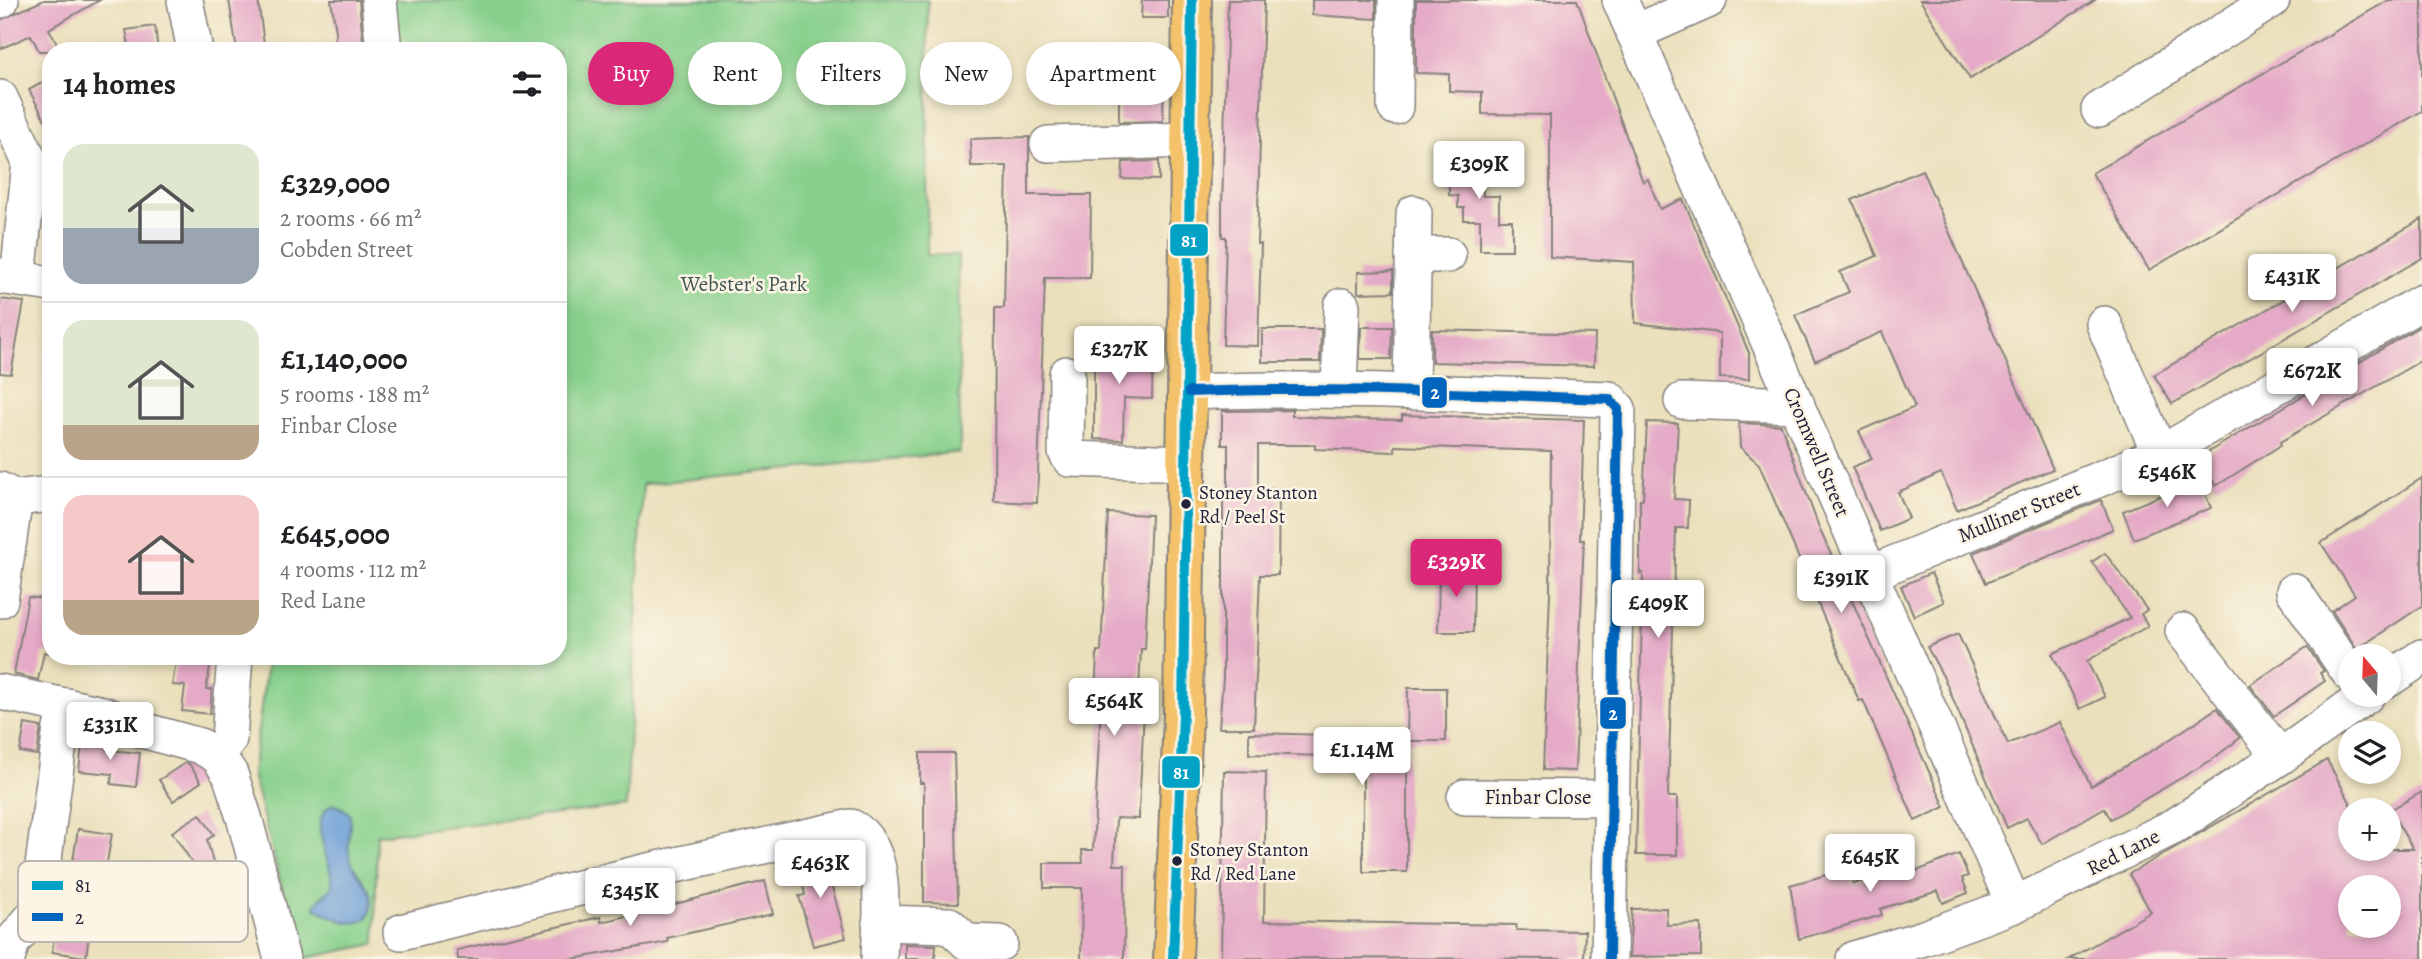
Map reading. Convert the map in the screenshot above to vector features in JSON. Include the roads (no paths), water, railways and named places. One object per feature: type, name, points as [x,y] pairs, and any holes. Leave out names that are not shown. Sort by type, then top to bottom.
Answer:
[{"type":"main road","points":[[1173,959],[1183,715],[1192,0]]},
{"type":"street","points":[[185,0],[193,42]]},
{"type":"street","points":[[379,0],[383,42]]},
{"type":"street","points":[[1395,107],[1396,0]]},
{"type":"street","name":"Cromwell Street","points":[[1620,0],[2014,905]]},
{"type":"street","points":[[1634,33],[1709,0]]},
{"type":"street","points":[[2099,110],[2272,0]]},
{"type":"street","points":[[0,98],[30,162],[23,279]]},
{"type":"street","points":[[1048,144],[1192,141]]},
{"type":"street","points":[[1411,392],[1413,213]]},
{"type":"street","points":[[1413,255],[1448,255]]},
{"type":"street","name":"Mulliner Street","points":[[1869,574],[2160,454],[2422,302]]},
{"type":"street","points":[[1339,390],[1342,306]]},
{"type":"street","points":[[2104,324],[2160,454]]},
{"type":"street","points":[[1067,374],[1066,452],[1070,459],[1187,463]]},
{"type":"street","points":[[1189,392],[1339,390],[1609,399],[1614,402],[1618,409],[1609,959]]},
{"type":"street","points":[[1682,401],[1797,405]]},
{"type":"street","points":[[0,600],[8,494],[42,494]]},
{"type":"street","points":[[2294,591],[2338,649]]},
{"type":"street","points":[[2183,631],[2280,757]]},
{"type":"street","name":"Red Lane","points":[[2401,669],[2422,657]]},
{"type":"street","points":[[218,756],[229,739],[234,665]]},
{"type":"street","points":[[0,692],[103,714],[135,729],[200,746],[218,756],[230,774],[237,796],[282,959]]},
{"type":"street","points":[[44,861],[61,728],[67,706]]},
{"type":"street","name":"Red Lane","points":[[1854,959],[1924,938],[2014,905],[2175,826],[2280,757],[2343,707]]},
{"type":"street","name":"Finbar Close","points":[[1465,797],[1612,798]]},
{"type":"street","points":[[401,932],[662,868],[851,827],[869,841],[876,857],[879,959]]},
{"type":"street","points":[[880,923],[949,925],[967,942],[1000,943]]},
{"type":"street","points":[[6,945],[18,932]]},
{"type":"water","points":[[332,804],[350,815],[350,858],[372,899],[368,917],[356,923],[342,921],[315,908],[316,903],[332,887],[320,821]]},
{"type":"place","name":"Stoney Stanton Rd / Peel St","points":[[1186,504]]},
{"type":"place","name":"Stoney Stanton Rd / Red Lane","points":[[1177,861]]},
{"type":"park label","name":"Webster's Park","points":[[744,284]]}]
